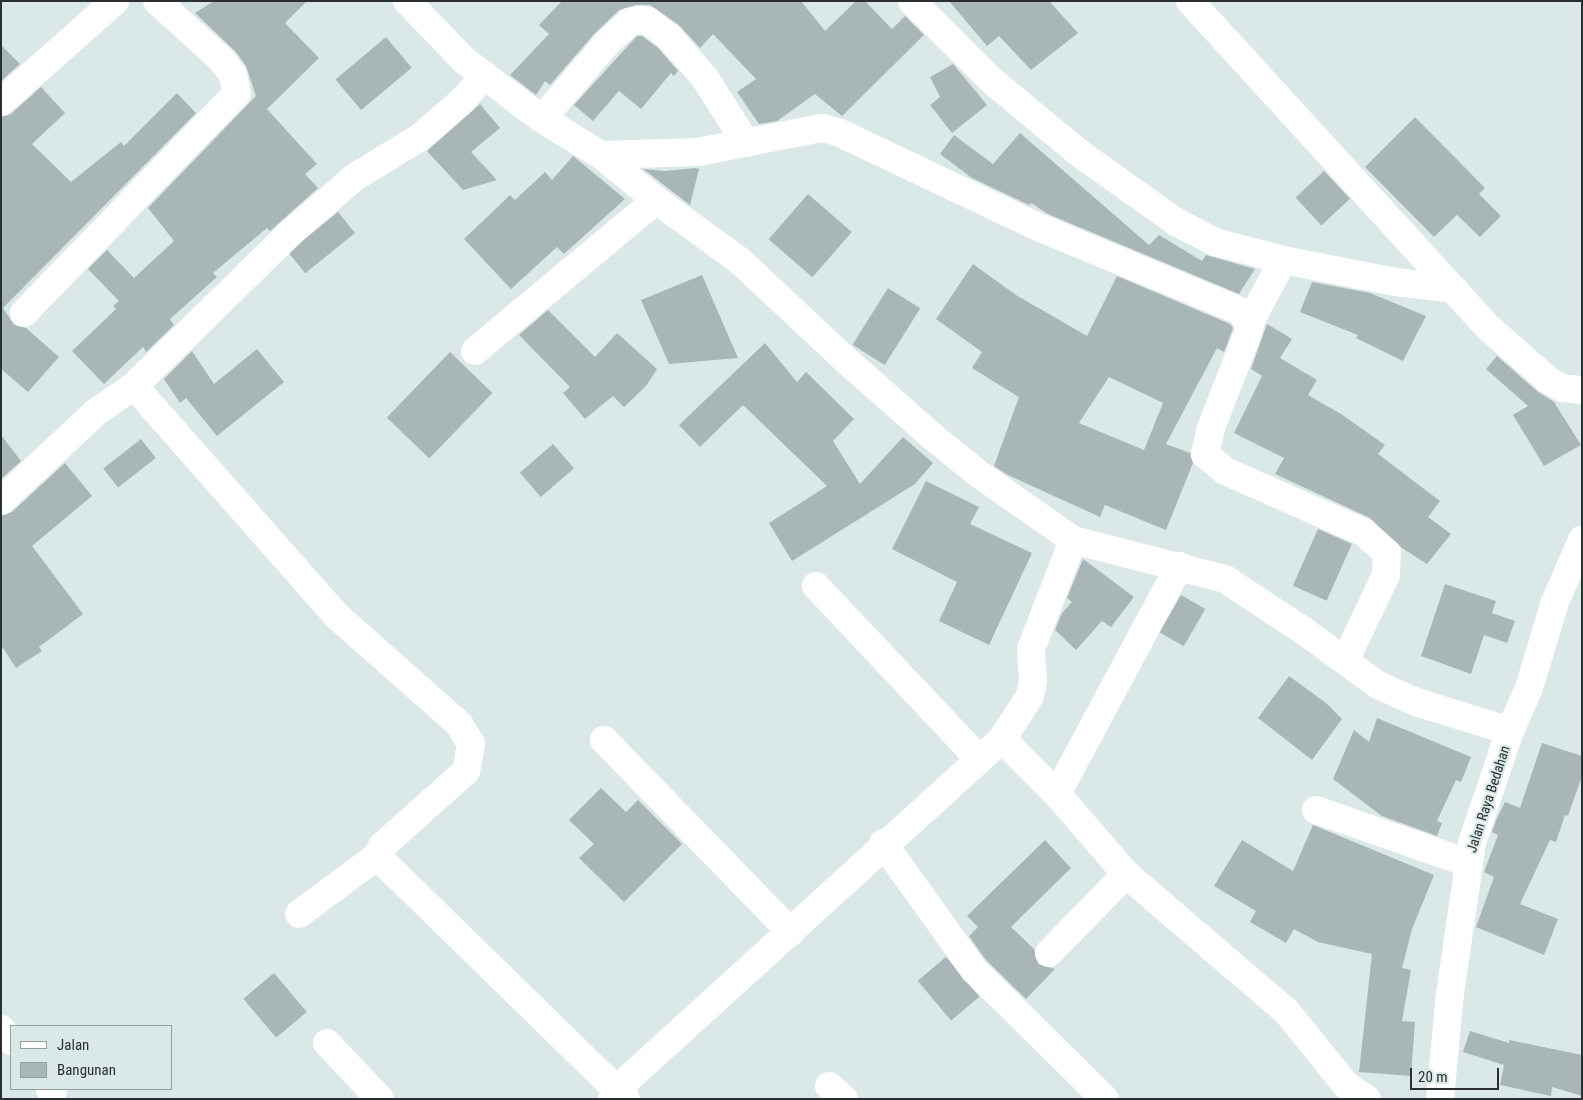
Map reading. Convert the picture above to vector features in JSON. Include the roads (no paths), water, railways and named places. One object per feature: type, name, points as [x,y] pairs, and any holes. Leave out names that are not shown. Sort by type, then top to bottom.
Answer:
[{"type":"street","points":[[1,102],[115,1]]},
{"type":"street","points":[[24,313],[237,92],[233,75],[223,61],[157,1]]},
{"type":"street","points":[[407,1],[435,33],[485,75],[542,119],[601,155],[656,200],[740,260],[848,362],[976,472],[1073,540],[1154,563],[1179,566],[1225,579],[1378,684],[1416,702],[1510,731]]},
{"type":"street","points":[[912,1],[991,80],[1079,153],[1176,222],[1215,242],[1283,260],[1396,282],[1454,289]]},
{"type":"street","points":[[1190,1],[1490,329],[1541,375],[1562,388],[1582,390]]},
{"type":"street","points":[[542,119],[606,44],[630,22],[648,21],[669,37],[705,78],[746,143]]},
{"type":"street","points":[[1,501],[96,412],[134,386],[288,235],[355,176],[419,138],[461,102],[485,75]]},
{"type":"street","points":[[601,155],[698,152],[805,130],[822,128],[838,132],[1036,226],[1219,301],[1240,311],[1249,324]]},
{"type":"street","points":[[475,351],[656,200]]},
{"type":"street","points":[[1283,260],[1249,324],[1243,348],[1211,428],[1205,454],[1225,471],[1363,532],[1387,552],[1386,575],[1345,661]]},
{"type":"street","points":[[134,386],[338,617],[459,724],[471,744],[466,771],[382,846],[377,856],[299,914]]},
{"type":"street","points":[[377,856],[432,914],[618,1095],[883,843],[1002,739],[1030,696],[1033,680],[1031,649],[1073,540]]},
{"type":"street","name":"Jalan Raya Bedahan","points":[[1440,1099],[1468,863],[1510,731],[1529,688],[1578,556]]},
{"type":"street","points":[[1057,794],[1179,566]]},
{"type":"street","points":[[816,586],[979,759]]},
{"type":"street","points":[[1002,739],[1057,794],[1126,874],[1287,1012],[1350,1094]]},
{"type":"street","points":[[604,740],[791,932]]},
{"type":"street","points":[[1316,810],[1468,863]]},
{"type":"street","points":[[883,843],[974,970],[1105,1099]]},
{"type":"street","points":[[1049,953],[1126,874]]},
{"type":"street","points":[[1,1029],[10,1040]]},
{"type":"street","points":[[326,1043],[380,1099]]}]
